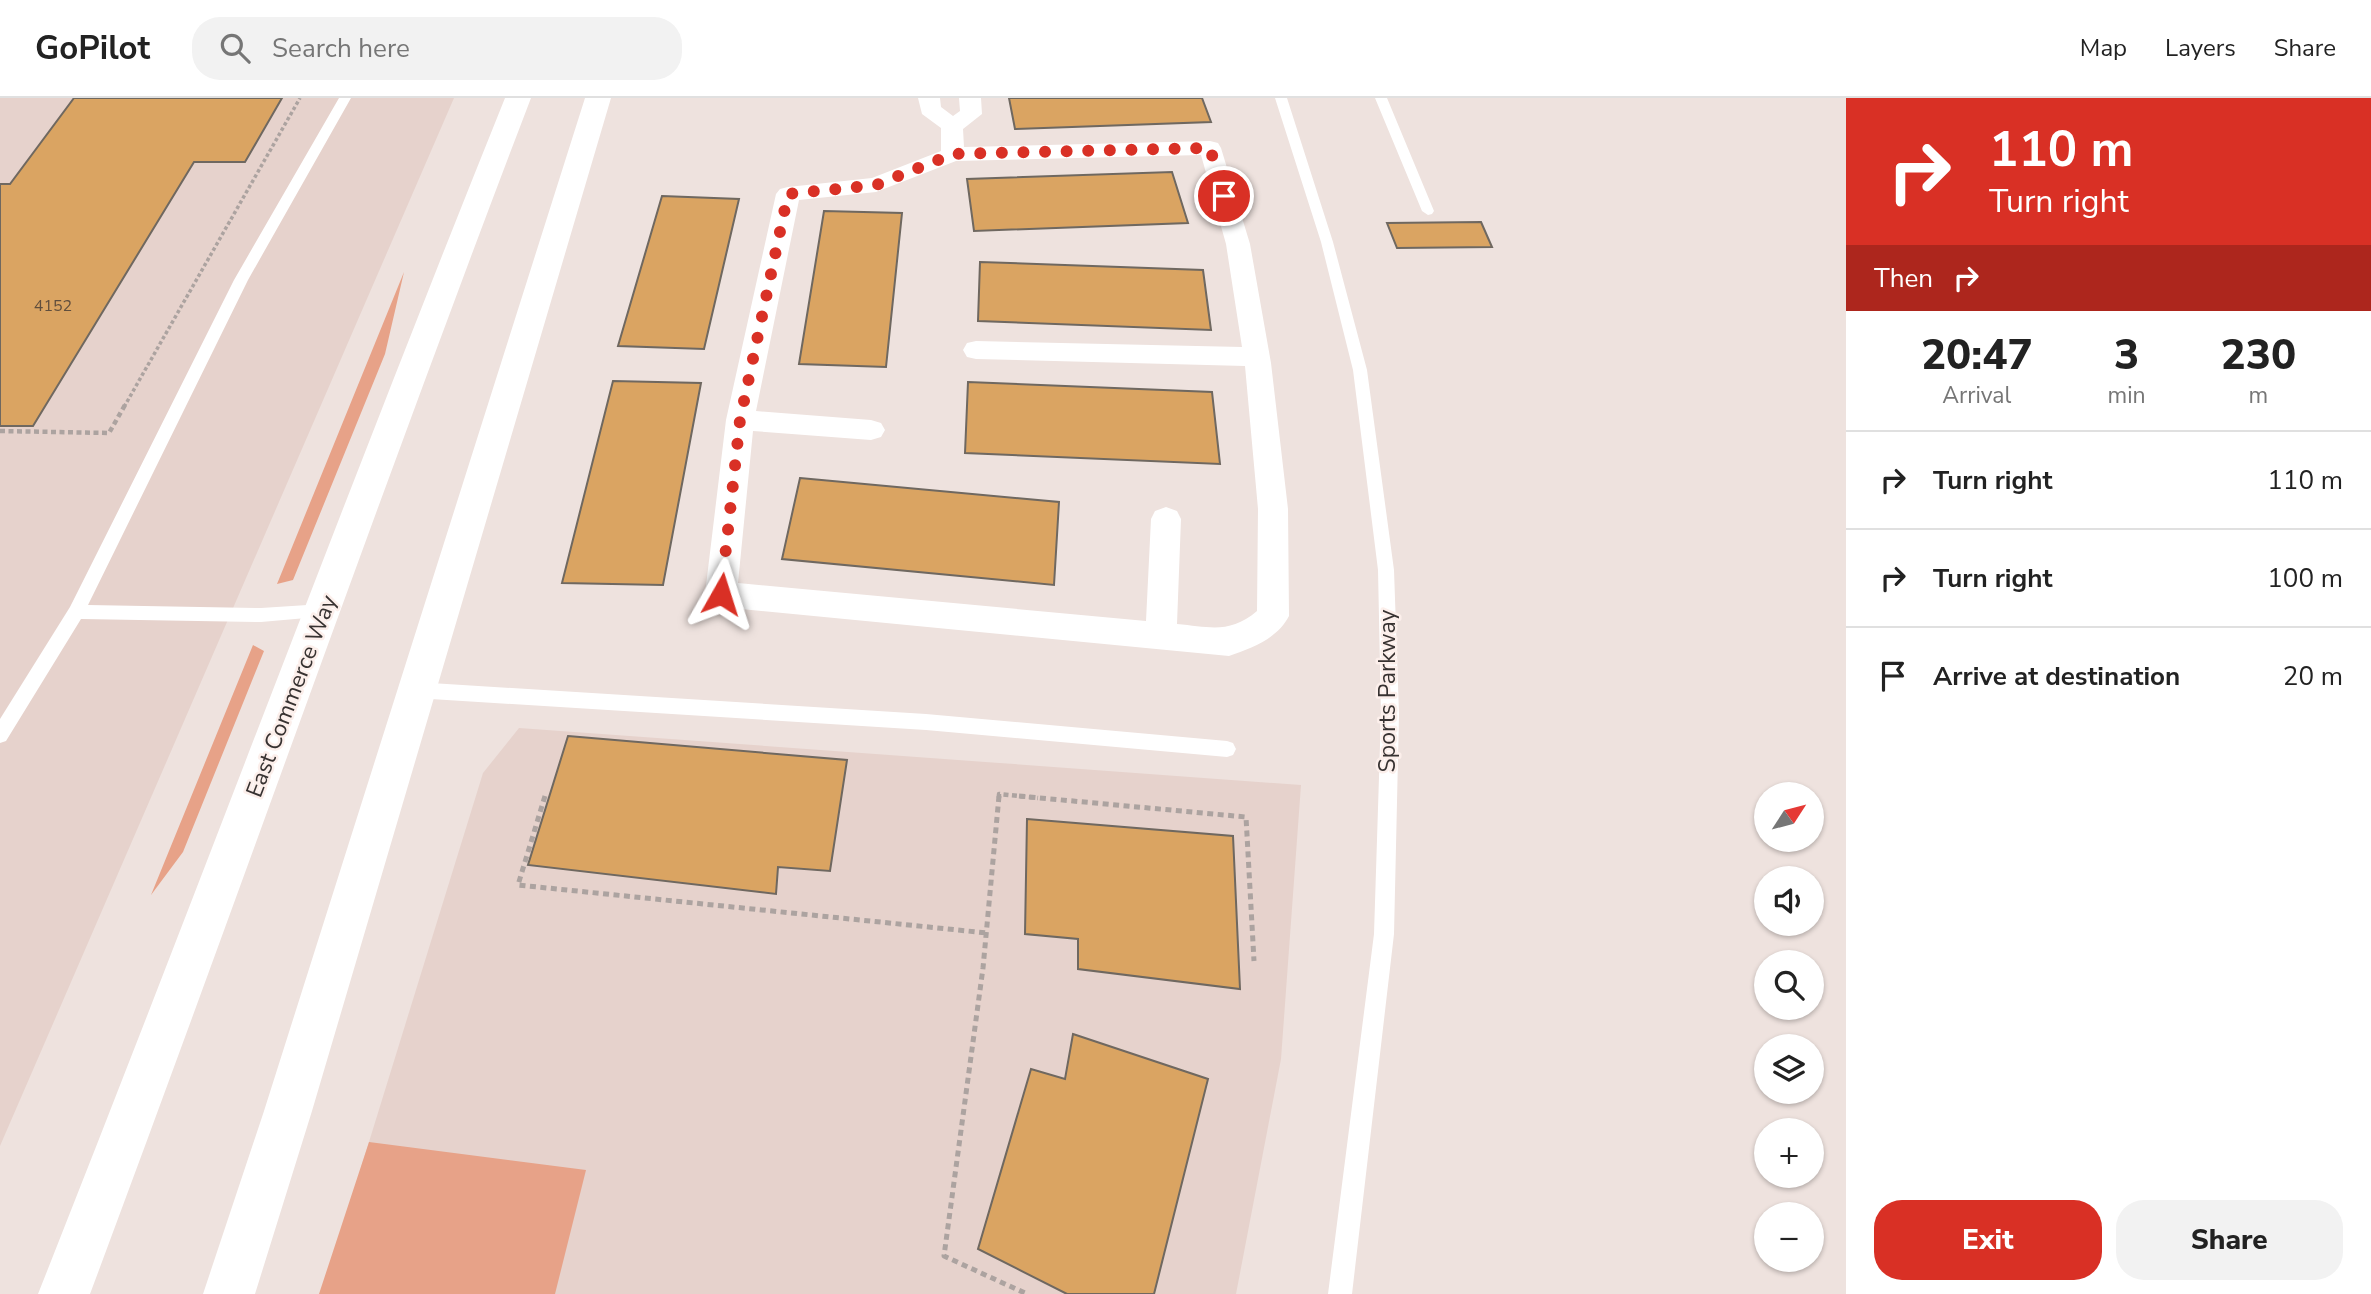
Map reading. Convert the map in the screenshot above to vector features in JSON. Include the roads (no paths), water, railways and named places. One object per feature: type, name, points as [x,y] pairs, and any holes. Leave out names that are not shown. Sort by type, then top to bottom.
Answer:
[{"type":"main road","name":"East Commerce Way","points":[[64,1294],[437,305],[518,98]]},
{"type":"main road","points":[[229,1294],[288,1111],[598,98]]},
{"type":"street","points":[[929,98],[930,109],[952,126]]},
{"type":"street","points":[[952,126],[971,114],[970,98]]},
{"type":"street","points":[[952,126],[953,154]]},
{"type":"street","points":[[1210,148],[1238,244],[1256,357],[1273,509],[1273,616],[1258,629],[1228,642],[721,594],[740,420],[788,194],[876,185],[953,154],[1210,148]]},
{"type":"street","points":[[976,350],[1256,357]]},
{"type":"street","points":[[740,420],[871,430]]},
{"type":"street","points":[[1161,636],[1166,519]]},
{"type":"lane","points":[[0,735],[76,612],[241,280],[345,98]]},
{"type":"lane","name":"Sports Parkway","points":[[1282,98],[1327,242],[1360,370],[1386,570],[1390,714],[1384,934],[1340,1294]]},
{"type":"lane","points":[[1381,98],[1427,211]]},
{"type":"lane","points":[[76,612],[261,615],[323,611]]},
{"type":"lane","points":[[415,690],[926,722],[1227,749]]}]
